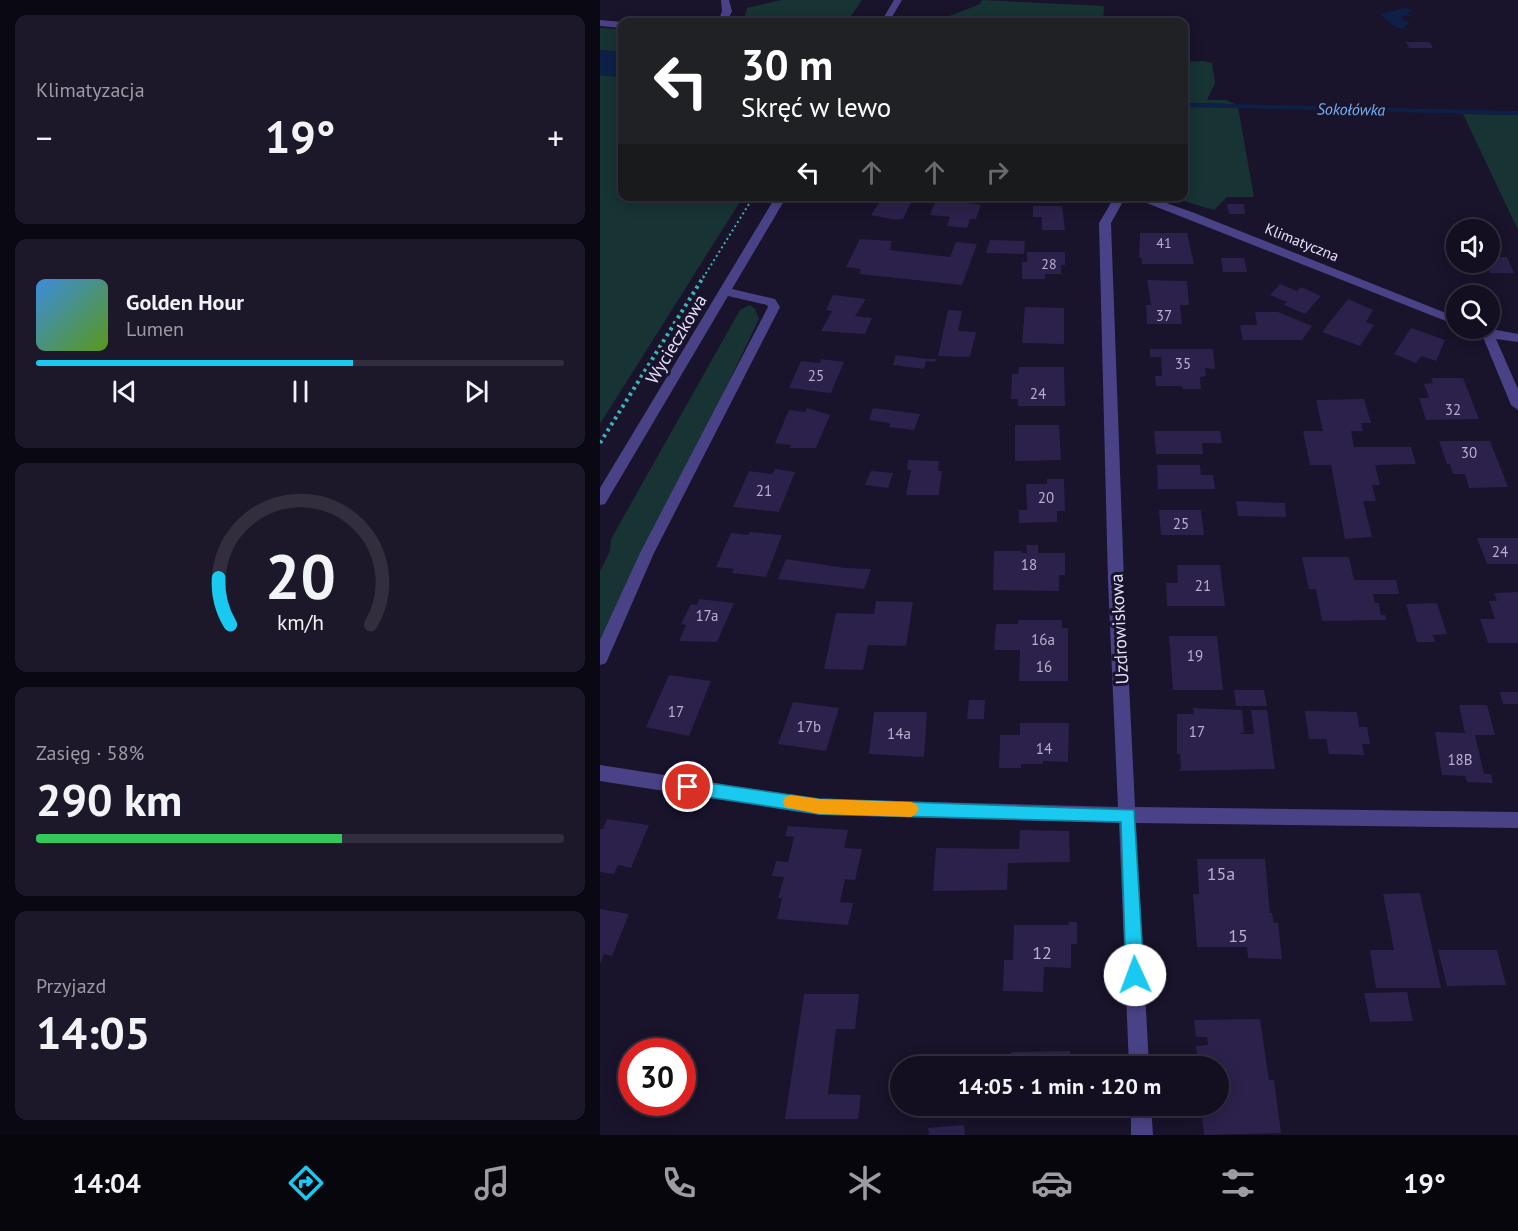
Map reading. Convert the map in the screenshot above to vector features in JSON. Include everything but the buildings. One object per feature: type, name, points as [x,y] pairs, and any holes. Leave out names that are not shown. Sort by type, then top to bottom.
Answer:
[{"type":"street","points":[[725,0],[728,11],[725,18]]},
{"type":"street","points":[[887,18],[898,0]]},
{"type":"street","points":[[600,23],[618,25]]},
{"type":"street","name":"Wycieczkowa","points":[[600,500],[779,201]]},
{"type":"street","name":"Uzdrowiskowa","points":[[1118,201],[1105,223],[1116,581],[1139,1056]]},
{"type":"street","name":"Klimatyczna","points":[[1149,201],[1180,211],[1446,317]]},
{"type":"street","points":[[600,658],[647,553],[774,308],[771,302],[761,298],[725,291]]},
{"type":"street","points":[[1500,336],[1518,338]]},
{"type":"street","points":[[1490,339],[1518,405]]},
{"type":"street","points":[[600,773],[819,807],[1128,815],[1518,820]]},
{"type":"street","points":[[1141,1116],[1142,1135]]},
{"type":"path","points":[[600,443],[751,201]]},
{"type":"green space","points":[[781,0],[862,0],[850,18],[744,18],[747,8]]},
{"type":"green space","points":[[982,0],[1104,6],[1103,18],[933,18],[947,17],[980,4]]},
{"type":"green space","points":[[600,28],[618,29],[618,52],[600,50]]},
{"type":"green space","points":[[1188,62],[1212,63],[1215,83],[1207,100],[1226,100],[1235,104],[1188,103]]},
{"type":"green space","points":[[600,75],[618,77],[618,201],[740,201],[600,424]]},
{"type":"green space","points":[[1188,106],[1238,107],[1254,197],[1227,197],[1214,210],[1184,201],[1188,201]]},
{"type":"green space","points":[[1463,114],[1518,115],[1518,229],[1517,228]]},
{"type":"green space","points":[[750,305],[755,309],[759,319],[600,651],[600,571],[610,551],[611,539],[740,310]]},
{"type":"water","points":[[1405,8],[1412,10],[1408,13],[1410,15],[1402,16],[1403,20],[1410,22],[1403,29],[1395,27],[1380,14]]},
{"type":"water","points":[[600,50],[618,52],[618,77],[600,75]]},
{"type":"waterway","name":"Sokołówka","points":[[1188,105],[1518,113]]},
{"type":"slow traffic","points":[[791,802],[819,807],[911,809]]},
{"type":"route","points":[[688,787],[819,807],[1128,815],[1135,975]]}]
